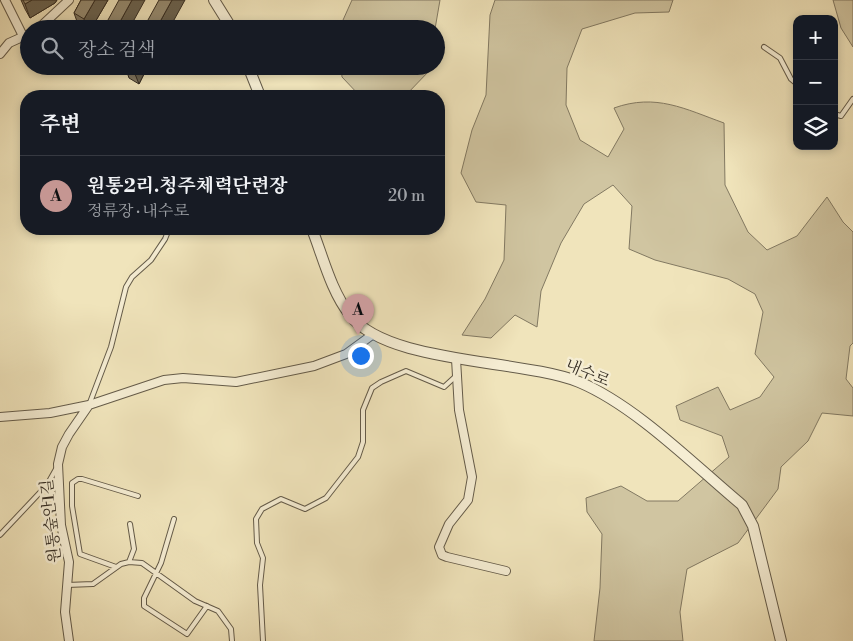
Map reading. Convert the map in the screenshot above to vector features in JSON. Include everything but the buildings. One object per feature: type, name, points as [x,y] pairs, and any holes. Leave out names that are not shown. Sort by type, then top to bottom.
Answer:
[{"type":"street","points":[[48,20],[69,0]]},
{"type":"street","points":[[214,0],[226,20]]},
{"type":"street","points":[[8,1],[20,24]]},
{"type":"street","points":[[0,54],[9,43],[20,38]]},
{"type":"street","points":[[252,75],[258,90]]},
{"type":"street","name":"내수로","points":[[314,235],[344,307],[356,322],[372,335],[392,343],[456,359],[554,374],[593,389],[629,411],[742,505],[753,526],[780,641]]},
{"type":"street","points":[[0,418],[50,413],[89,405],[164,380],[183,378],[236,382],[314,366],[346,354],[372,335]]},
{"type":"street","points":[[456,359],[459,410],[471,462],[471,489],[468,500],[449,524],[439,547],[442,555],[506,571]]},
{"type":"street","name":"원통숲안1길","points":[[69,641],[65,612],[69,562],[59,509],[58,464],[65,441],[89,405]]},
{"type":"lane","points":[[764,47],[780,58],[793,81]]},
{"type":"lane","points":[[838,115],[842,116],[853,99]]},
{"type":"lane","points":[[89,405],[111,347],[126,286],[132,277],[151,260],[167,235]]},
{"type":"lane","points":[[263,641],[260,585],[263,558],[257,543],[256,526],[256,519],[262,509],[281,499],[305,509],[326,498],[362,449],[363,410],[372,388],[380,382],[406,371],[444,387],[449,385],[457,374]]},
{"type":"lane","points":[[0,534],[47,485],[58,464]]},
{"type":"lane","points":[[116,567],[80,554],[72,506],[72,483],[82,479],[138,496]]},
{"type":"lane","points":[[174,519],[156,574],[144,598],[144,606],[183,633],[190,632],[207,606]]},
{"type":"lane","points":[[129,562],[134,549],[130,524]]},
{"type":"lane","points":[[67,585],[93,584],[116,567],[129,562],[142,563],[195,602],[218,611],[232,629],[232,641]]},
{"type":"shaded area","points":[[352,0],[440,0],[437,20],[343,20]]},
{"type":"shaded area","points":[[495,0],[673,0],[669,12],[635,13],[582,29],[567,68],[566,105],[580,140],[608,157],[624,129],[614,108],[643,102],[657,102],[683,108],[724,123],[725,185],[748,232],[767,250],[797,236],[827,197],[843,222],[853,232],[853,343],[850,346],[846,379],[853,388],[853,416],[822,413],[808,441],[781,467],[778,489],[738,543],[687,569],[680,612],[683,641],[594,641],[600,588],[602,534],[587,512],[586,498],[621,486],[647,501],[678,501],[729,457],[722,436],[680,420],[676,406],[718,387],[730,410],[760,397],[774,377],[755,354],[763,312],[755,294],[728,279],[655,260],[629,249],[632,206],[613,185],[584,204],[561,243],[541,291],[537,327],[515,315],[491,338],[462,335],[485,299],[504,260],[506,205],[476,202],[461,173],[472,130],[486,95],[490,15]]},
{"type":"shaded area","points":[[833,0],[853,0],[853,47],[841,28]]},
{"type":"shaded area","points":[[342,75],[425,75],[411,90],[354,90]]},
{"type":"place","name":"원통2리.청주체력단련장","points":[[358,335]]}]
